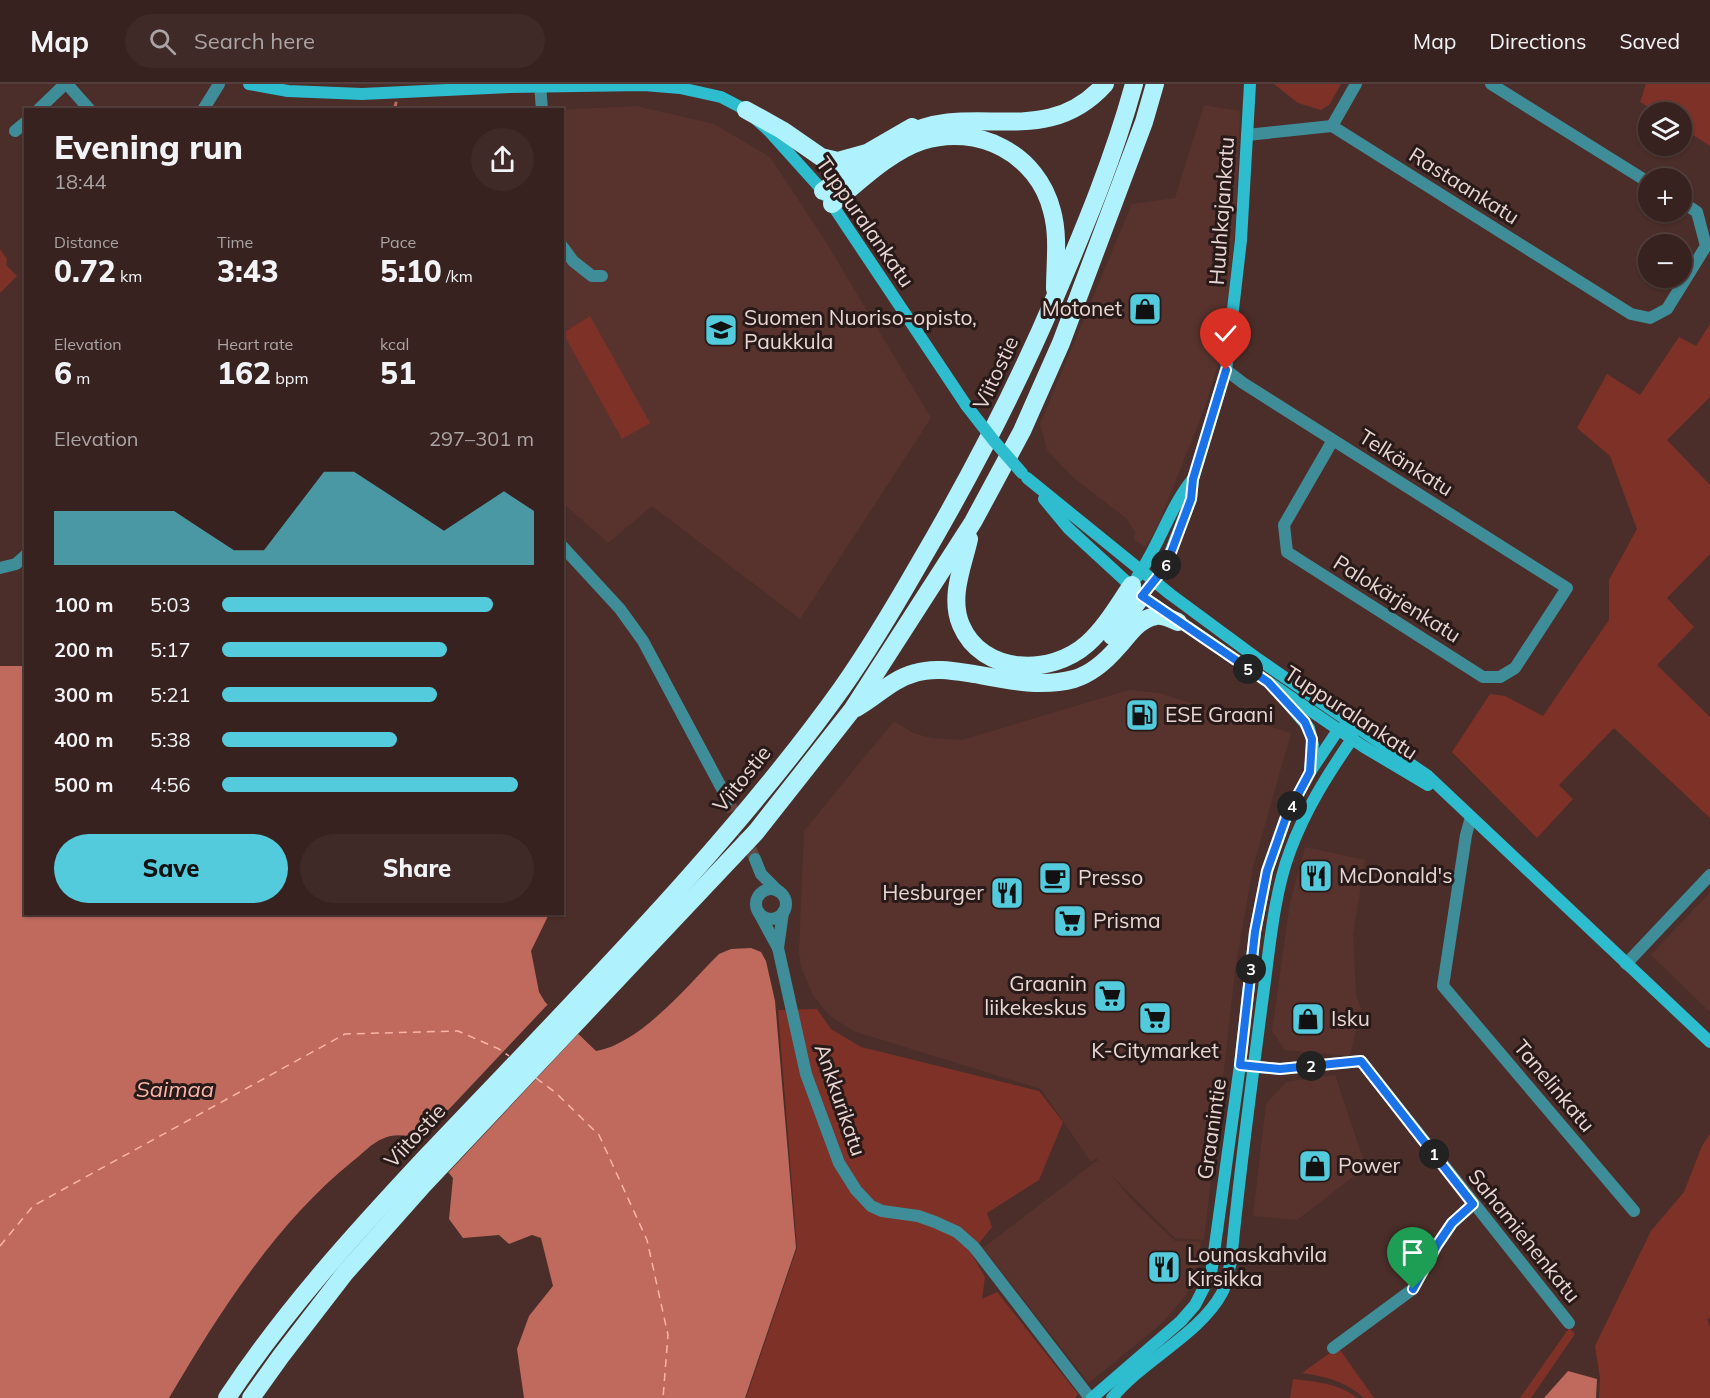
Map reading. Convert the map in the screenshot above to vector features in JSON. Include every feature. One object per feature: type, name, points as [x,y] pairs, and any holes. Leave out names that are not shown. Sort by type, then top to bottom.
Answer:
[{"type":"highway","points":[[827,197],[892,143],[910,133],[945,122],[1033,120],[1068,113],[1087,101],[1105,84]]},
{"type":"highway","name":"Viitostie","points":[[585,1000],[749,808],[843,686],[898,601],[985,449],[1026,366],[1077,245],[1125,119],[1134,84]]},
{"type":"highway","name":"Viitostie","points":[[227,1398],[295,1304],[418,1178],[585,1000],[756,832],[852,710],[973,522],[1022,431],[1061,343],[1132,154],[1155,84]]},
{"type":"highway","points":[[746,110],[782,130],[821,157],[838,161],[867,153],[905,130],[935,120],[966,118],[991,121]]},
{"type":"highway","points":[[827,197],[902,150],[922,141],[948,135],[972,136],[996,144],[1016,156],[1033,172],[1044,190],[1052,211],[1056,233],[1054,299]]},
{"type":"highway","points":[[973,522],[957,592],[961,625],[973,642],[988,656],[1007,664],[1026,667],[1048,664],[1069,656],[1087,644],[1139,584]]},
{"type":"highway","points":[[1016,681],[1057,674],[1081,664],[1105,645],[1139,584]]},
{"type":"highway","points":[[852,710],[899,679],[916,672],[951,671],[1016,681],[1052,682],[1075,678],[1098,667],[1145,619],[1158,616],[1178,621]]},
{"type":"highway","name":"Viitostie","points":[[251,1398],[418,1178]]},
{"type":"street","points":[[40,108],[66,84],[88,108]]},
{"type":"street","points":[[204,108],[219,84]]},
{"type":"street","name":"Tuppuralankatu","points":[[249,84],[288,91],[362,94],[540,85],[644,85],[680,88],[721,97],[746,110],[769,131],[827,197],[966,405],[1068,528],[1139,584],[1178,621],[1338,730],[1425,783],[1469,815]]},
{"type":"street","name":"Huuhkajankatu","points":[[1139,584],[1154,580],[1166,566],[1191,499],[1193,479],[1226,370],[1241,240],[1250,84]]},
{"type":"street","points":[[1247,135],[1332,126],[1356,84]]},
{"type":"street","points":[[1491,84],[1638,176]]},
{"type":"street","points":[[540,85],[542,108]]},
{"type":"street","points":[[15,131],[24,124]]},
{"type":"street","name":"Rastaankatu","points":[[1332,126],[1631,314],[1650,318],[1668,309],[1706,246],[1697,212],[1692,209]]},
{"type":"street","points":[[564,249],[573,261],[592,276],[602,276]]},
{"type":"street","name":"Telkänkatu","points":[[1226,370],[1567,588]]},
{"type":"street","name":"Palokärjenkatu","points":[[1333,440],[1284,525],[1287,552],[1483,677],[1500,677],[1515,668],[1567,588]]},
{"type":"street","name":"Huuhkajankatu","points":[[1139,584],[1180,496],[1193,479]]},
{"type":"street","points":[[564,548],[621,609],[643,641],[728,800]]},
{"type":"street","points":[[0,568],[16,564],[24,557]]},
{"type":"street","name":"Tuppuralankatu","points":[[1139,584],[1154,580],[1258,659],[1428,776],[1710,1042]]},
{"type":"street","points":[[1268,682],[1309,728],[1313,746],[1310,772]]},
{"type":"street","points":[[1338,730],[1351,724],[1352,739]]},
{"type":"street","name":"Graanintie","points":[[1091,1398],[1181,1321],[1195,1305],[1211,1274],[1240,1065],[1255,932],[1267,871],[1286,817],[1310,772],[1338,730]]},
{"type":"street","name":"Graanintie","points":[[1112,1398],[1134,1374],[1200,1321],[1223,1292],[1231,1262],[1271,936],[1289,852],[1312,802],[1352,739]]},
{"type":"street","name":"Tanelinkatu","points":[[1469,815],[1443,986],[1634,1211]]},
{"type":"street","points":[[755,859],[761,874],[785,900],[783,912],[775,918],[770,919],[760,915],[756,906],[761,874]]},
{"type":"street","points":[[1626,964],[1710,875]]},
{"type":"street","points":[[758,897],[760,893],[769,889],[778,891]]},
{"type":"street","name":"Ankkurikatu","points":[[778,948],[783,912]]},
{"type":"street","name":"Ankkurikatu","points":[[760,915],[778,948],[806,1074],[839,1163],[856,1190],[870,1206],[918,1216],[957,1232],[995,1274],[1011,1298],[1091,1398]]},
{"type":"street","name":"Sahamiehenkatu","points":[[1254,1067],[1280,1069],[1361,1061],[1569,1323]]},
{"type":"street","points":[[1240,1065],[1254,1067]]},
{"type":"street","points":[[1333,1348],[1413,1289],[1452,1223],[1473,1204]]},
{"type":"shaded area","points":[[1274,84],[1341,84],[1330,104],[1321,110],[1298,103]]},
{"type":"shaded area","points":[[1646,84],[1710,84],[1710,146],[1692,134],[1692,102],[1640,102]]},
{"type":"shaded area","points":[[1204,105],[1240,111],[1236,218],[1230,288],[1220,358],[1205,407],[1157,528],[1146,547],[1134,540],[1135,532],[1126,518],[1074,478],[1047,450],[1040,424],[1132,204],[1175,198]]},
{"type":"shaded area","name":"Suomen Nuoriso-opisto, Paukkula","points":[[636,106],[714,124],[770,157],[826,242],[931,418],[800,619],[652,506],[608,543],[564,504],[564,110]]},
{"type":"shaded area","points":[[0,249],[7,259],[6,265],[17,276],[0,293]]},
{"type":"shaded area","points":[[590,316],[650,423],[622,439],[564,332]]},
{"type":"shaded area","points":[[1710,324],[1710,397],[1667,440],[1710,485],[1710,554],[1667,598],[1694,627],[1657,665],[1710,717],[1710,818],[1614,728],[1559,785],[1573,799],[1537,838],[1452,752],[1490,694],[1505,696],[1543,716],[1609,620],[1609,580],[1637,529],[1610,456],[1577,428],[1607,374],[1640,395],[1679,337],[1696,346]]},
{"type":"shaded area","points":[[1129,690],[1158,693],[1291,733],[1253,867],[1236,964],[1204,1240],[1175,1238],[1109,1173],[1134,1202],[1175,1241],[1201,1242],[1199,1266],[1186,1295],[1162,1323],[1089,1383],[983,1248],[1098,1160],[1096,1158],[1091,1162],[1041,1089],[853,1031],[829,1015],[813,995],[801,967],[799,953],[804,831],[894,721],[913,733],[931,738],[962,740]]},
{"type":"shaded area","points":[[1305,847],[1365,860],[1353,935],[1356,995],[1361,1008],[1350,1056],[1285,1050],[1272,1031],[1290,903]]},
{"type":"shaded area","points":[[1710,892],[1710,1012],[1651,955]]},
{"type":"shaded area","points":[[817,1009],[831,1029],[861,1047],[1039,1091],[1063,1122],[1039,1180],[987,1213],[992,1227],[971,1253],[985,1277],[982,1299],[997,1292],[1078,1394],[1075,1398],[746,1398],[797,1248],[778,1010]]},
{"type":"shaded area","points":[[1335,1075],[1366,1167],[1297,1220],[1253,1216],[1266,1104],[1286,1082]]},
{"type":"shaded area","points":[[1710,1134],[1710,1318],[1707,1319],[1710,1327],[1710,1398],[1599,1398],[1600,1378],[1595,1346],[1651,1231],[1684,1192],[1702,1146]]},
{"type":"shaded area","points":[[1569,1328],[1575,1334],[1531,1398],[1520,1398]]},
{"type":"shaded area","points":[[1338,1347],[1374,1398],[1364,1398],[1350,1387],[1320,1376],[1302,1373]]},
{"type":"shaded area","points":[[1293,1379],[1335,1386],[1357,1398],[1290,1398]]},
{"type":"water","name":"Saimaa","points":[[0,666],[24,666],[24,915],[549,915],[531,951],[539,992],[545,1002],[596,1051],[613,1046],[646,1025],[719,954],[731,949],[751,948],[761,952],[766,961],[775,1001],[796,1248],[745,1398],[524,1398],[517,1349],[529,1316],[553,1286],[541,1238],[532,1235],[509,1244],[499,1235],[463,1238],[449,1219],[453,1178],[418,1137],[400,1135],[386,1137],[371,1146],[325,1185],[299,1212],[274,1241],[229,1302],[169,1398],[0,1398]]},
{"type":"water","points":[[1568,1371],[1597,1379],[1596,1398],[1544,1398]]},
{"type":"pier","points":[[550,1002],[580,1032],[446,1175],[418,1142]]},
{"type":"waterway","points":[[395,108],[396,103]]},
{"type":"ferry route","points":[[0,1246],[33,1206],[345,1034],[458,1031],[499,1049],[509,1056]]},
{"type":"ferry route","points":[[536,1078],[556,1093],[599,1135],[647,1240],[668,1335],[663,1398]]},
{"type":"tunnel","points":[[728,800],[755,859]]},
{"type":"place","name":"Motonet","points":[[1145,309]]},
{"type":"place","name":"Suomen Nuoriso-opisto, Paukkula","points":[[721,330]]},
{"type":"place","name":"ESE Graani","points":[[1142,715]]},
{"type":"place","name":"McDonald's","points":[[1316,876]]},
{"type":"place","name":"Presso","points":[[1055,878]]},
{"type":"place","name":"Hesburger","points":[[1007,893]]},
{"type":"place","name":"Prisma","points":[[1070,921]]},
{"type":"place","name":"Graanin liikekeskus","points":[[1110,996]]},
{"type":"place","name":"K-Citymarket","points":[[1155,1018]]},
{"type":"place","name":"Isku","points":[[1308,1019]]},
{"type":"place","name":"Power","points":[[1315,1166]]},
{"type":"place","name":"Lounaskahvila Kirsikka","points":[[1164,1267]]},
{"type":"route","points":[[1226,370],[1193,479],[1191,499],[1166,566],[1142,596],[1268,682],[1309,728],[1313,746],[1310,772],[1286,817],[1267,871],[1255,932],[1240,1065],[1280,1069],[1361,1061],[1473,1204],[1452,1223],[1413,1289]]}]
